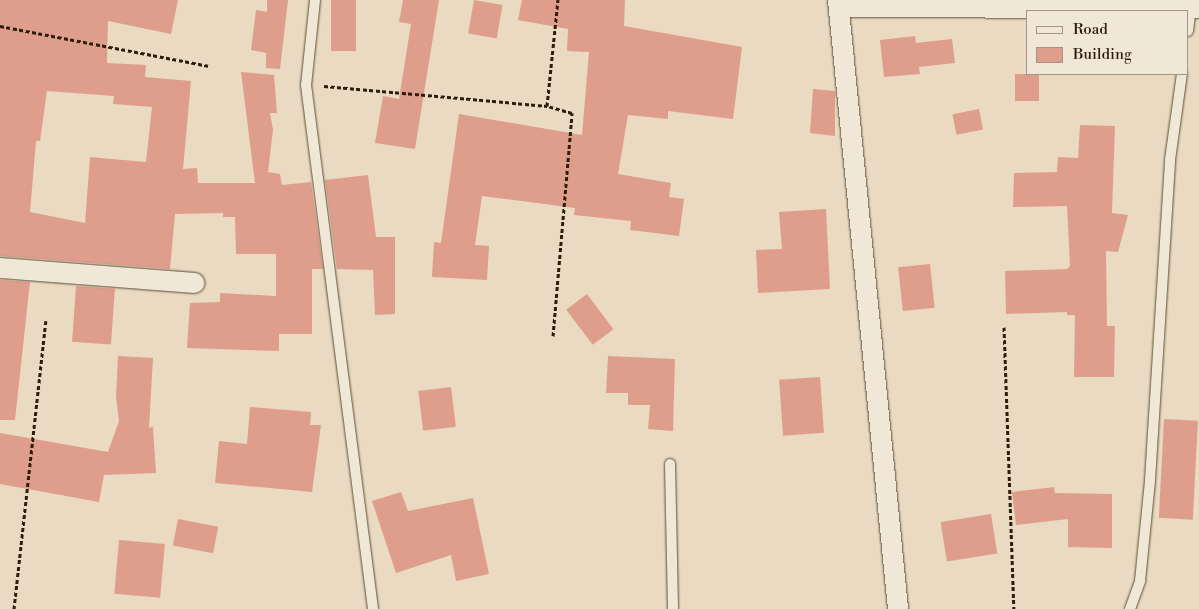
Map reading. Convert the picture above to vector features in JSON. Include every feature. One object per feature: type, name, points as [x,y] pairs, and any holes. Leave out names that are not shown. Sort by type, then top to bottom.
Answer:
[{"type":"street","points":[[898,609],[839,4],[1195,8]]},
{"type":"street","points":[[0,268],[194,282]]},
{"type":"lane","points":[[315,0],[306,85],[373,609]]},
{"type":"lane","points":[[1189,28],[1195,8]]},
{"type":"lane","points":[[1130,609],[1140,582],[1149,489],[1170,160],[1182,75]]},
{"type":"lane","points":[[670,464],[673,609]]},
{"type":"path","points":[[547,106],[558,0]]},
{"type":"path","points":[[0,26],[209,66]]},
{"type":"path","points":[[306,85],[547,106],[572,113],[553,336]]},
{"type":"path","points":[[14,609],[46,321]]},
{"type":"path","points":[[1004,327],[1014,609]]},
{"type":"building","points":[[0,0],[178,0],[171,34],[108,21],[107,63],[146,65],[145,77],[191,81],[183,169],[197,168],[198,183],[255,183],[241,72],[274,75],[277,113],[270,113],[273,130],[268,172],[280,174],[282,185],[311,182],[323,269],[312,269],[312,334],[279,334],[279,351],[187,348],[190,303],[220,302],[220,293],[276,296],[276,254],[236,254],[235,217],[223,217],[223,213],[175,214],[170,269],[0,256]],"holes":[[[47,91],[114,96],[113,104],[152,107],[146,162],[90,157],[85,223],[30,212],[36,141],[40,141]]]},
{"type":"building","points":[[267,0],[288,0],[280,69],[266,68],[266,53],[251,50],[256,10],[267,12]]},
{"type":"building","points":[[331,0],[356,0],[356,51],[331,51]]},
{"type":"building","points":[[403,0],[439,0],[415,149],[375,143],[383,96],[399,99],[411,24],[399,22]]},
{"type":"building","points":[[474,0],[503,5],[497,39],[468,33]]},
{"type":"building","points":[[522,0],[625,0],[624,26],[742,47],[733,119],[668,111],[668,119],[628,115],[618,174],[671,183],[669,197],[684,199],[679,236],[630,230],[631,221],[574,215],[575,208],[482,196],[475,245],[489,246],[487,280],[432,277],[434,242],[441,243],[459,114],[582,135],[589,52],[567,51],[568,29],[518,20]]},
{"type":"building","points":[[915,36],[916,43],[952,39],[955,63],[919,67],[920,74],[884,77],[880,40]]},
{"type":"building","points":[[1015,74],[1039,75],[1039,101],[1015,101]]},
{"type":"building","points":[[813,89],[835,91],[835,136],[810,133]]},
{"type":"building","points":[[979,109],[983,130],[957,135],[952,114]]},
{"type":"building","points":[[1080,125],[1115,126],[1112,213],[1128,215],[1118,252],[1106,251],[1107,326],[1115,326],[1114,377],[1074,377],[1075,315],[1067,315],[1067,312],[1006,314],[1005,271],[1067,269],[1070,266],[1067,206],[1013,207],[1014,173],[1057,172],[1058,157],[1078,158]]},
{"type":"building","points":[[368,175],[376,237],[395,237],[395,314],[375,315],[373,270],[337,269],[325,180]]},
{"type":"building","points":[[826,209],[830,289],[758,293],[756,250],[782,249],[779,212]]},
{"type":"building","points":[[930,264],[935,308],[903,311],[898,267]]},
{"type":"building","points":[[0,280],[30,282],[15,420],[0,420]]},
{"type":"building","points":[[76,286],[115,289],[111,345],[72,342]]},
{"type":"building","points":[[587,294],[613,329],[593,345],[566,310]]},
{"type":"building","points":[[118,356],[153,358],[149,428],[153,427],[156,473],[104,475],[99,502],[0,484],[0,433],[108,452],[119,421],[116,397]]},
{"type":"building","points":[[608,356],[675,359],[673,431],[648,429],[650,405],[628,405],[628,393],[606,393]]},
{"type":"building","points":[[820,377],[824,433],[783,436],[779,380]]},
{"type":"building","points":[[451,387],[456,427],[423,431],[418,391]]},
{"type":"building","points":[[250,407],[311,412],[310,425],[321,425],[312,492],[215,483],[219,441],[247,444]]},
{"type":"building","points":[[1164,419],[1198,421],[1193,520],[1159,518]]},
{"type":"building","points":[[1054,487],[1055,493],[1112,494],[1112,548],[1068,547],[1068,519],[1016,525],[1012,492]]},
{"type":"building","points":[[401,492],[408,511],[473,498],[489,574],[456,581],[451,555],[396,573],[372,501]]},
{"type":"building","points":[[991,514],[997,554],[947,561],[941,522]]},
{"type":"building","points":[[178,519],[218,527],[213,553],[173,546]]},
{"type":"building","points":[[119,540],[165,544],[160,598],[114,594]]}]
